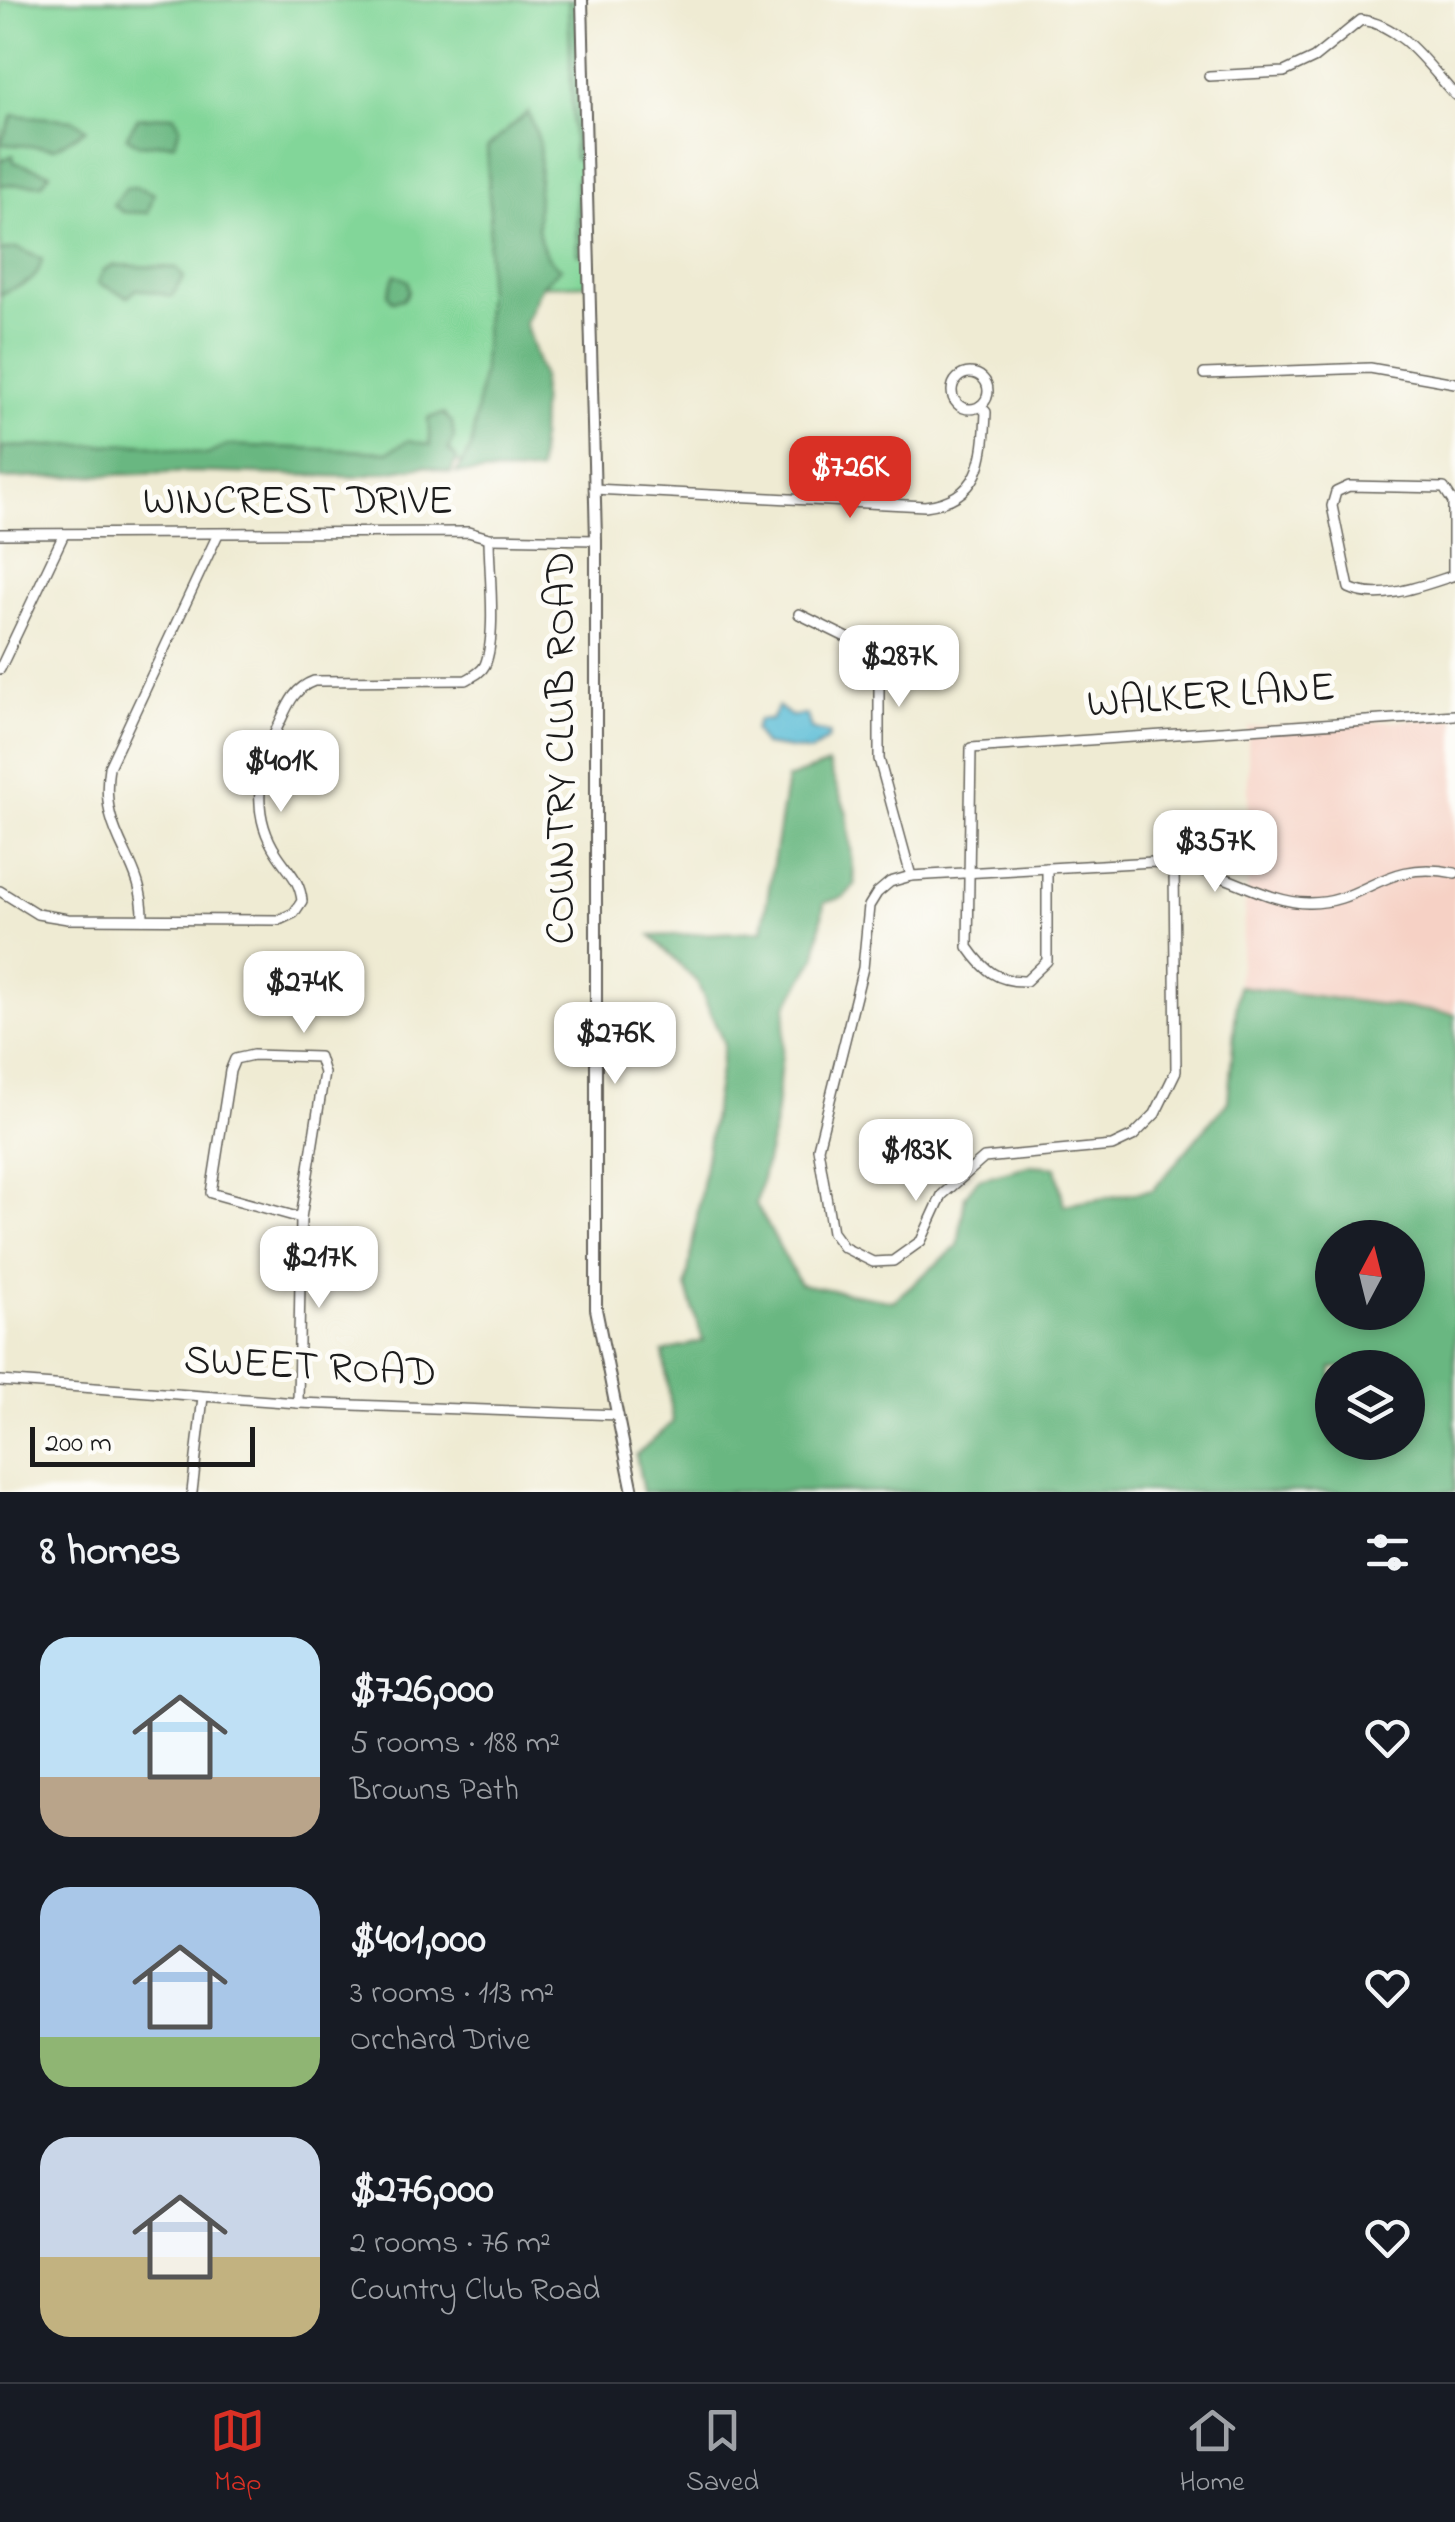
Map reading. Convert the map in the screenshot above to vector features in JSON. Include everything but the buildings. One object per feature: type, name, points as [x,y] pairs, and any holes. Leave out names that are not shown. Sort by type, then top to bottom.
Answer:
[{"type":"street","name":"COUNTRY CLUB ROAD","points":[[582,0],[596,540],[596,1308],[633,1492]]},
{"type":"street","points":[[1209,76],[1284,72],[1314,58],[1362,20],[1378,23],[1408,44],[1455,95]]},
{"type":"street","points":[[1204,374],[1370,368],[1455,383]]},
{"type":"street","points":[[974,373],[986,381],[988,395],[980,406],[966,409],[955,401],[952,387],[960,376],[974,373]]},
{"type":"street","points":[[594,489],[925,506],[950,502],[962,494],[984,458],[986,412],[980,406]]},
{"type":"street","points":[[1349,486],[1444,488],[1453,502],[1454,575],[1402,590],[1361,593],[1349,588],[1332,506],[1336,492],[1349,486]]},
{"type":"street","name":"WINCREST DRIVE","points":[[0,534],[468,532],[489,538],[596,540]]},
{"type":"street","points":[[0,669],[64,534]]},
{"type":"street","points":[[143,919],[138,879],[105,805],[109,768],[218,534]]},
{"type":"street","points":[[0,892],[37,914],[68,919],[279,920],[294,912],[302,901],[300,887],[266,835],[259,806],[266,752],[292,697],[300,686],[314,681],[466,680],[479,673],[486,664],[490,612],[489,538]]},
{"type":"street","points":[[799,614],[870,649],[879,661],[880,759],[911,876]]},
{"type":"street","name":"WALKER LANE","points":[[968,871],[972,748],[1455,715]]},
{"type":"street","points":[[1174,865],[1176,1071],[1155,1114],[1132,1136],[1112,1146],[984,1158],[942,1195],[921,1241],[893,1261],[874,1262],[843,1247],[832,1232],[818,1148],[863,968],[869,906],[890,882],[911,876],[968,871],[1174,865],[1304,904],[1348,895],[1404,870],[1455,873]]},
{"type":"street","points":[[968,871],[968,947],[983,968],[1007,981],[1026,980],[1047,961],[1047,868]]},
{"type":"street","points":[[298,1403],[301,1218],[324,1072],[319,1056],[239,1056],[230,1071],[211,1193],[301,1218]]},
{"type":"street","name":"SWEET ROAD","points":[[0,1381],[298,1403],[618,1415]]},
{"type":"street","points":[[192,1492],[203,1397]]},
{"type":"shaded area","points":[[1455,718],[1455,1014],[1238,986],[1248,875],[1248,727]]},
{"type":"green space","points":[[0,0],[582,0],[587,284],[496,287],[486,462],[0,470]]},
{"type":"green space","points":[[568,0],[578,0],[582,161],[574,159]]},
{"type":"green space","points":[[528,112],[539,142],[538,228],[549,258],[561,268],[542,285],[525,323],[542,376],[539,472],[456,473],[471,448],[483,369],[490,215],[487,148]]},
{"type":"green space","points":[[13,115],[74,120],[86,129],[55,148],[0,144]]},
{"type":"green space","points":[[174,115],[180,126],[175,143],[139,145],[126,137],[138,118]]},
{"type":"green space","points":[[13,155],[14,162],[50,173],[42,184],[0,185],[0,161]]},
{"type":"green space","points":[[583,176],[584,255],[577,254],[576,179]]},
{"type":"green space","points":[[126,188],[154,193],[148,213],[123,212],[113,205]]},
{"type":"green space","points":[[17,248],[42,259],[39,268],[31,280],[0,295],[0,251]]},
{"type":"green space","points":[[114,265],[177,268],[184,278],[172,296],[137,289],[128,297],[98,283],[103,271]]},
{"type":"green space","points":[[395,274],[408,281],[409,291],[404,299],[392,301],[388,294]]},
{"type":"green space","points":[[443,414],[452,422],[454,438],[448,449],[457,458],[451,473],[425,466],[356,477],[195,472],[0,479],[2,447],[141,444],[207,455],[227,445],[388,452],[409,440],[430,445],[428,418]]},
{"type":"green space","points":[[828,764],[847,813],[855,885],[844,897],[824,903],[816,957],[787,1006],[774,1128],[756,1204],[800,1284],[893,1301],[958,1246],[965,1196],[978,1179],[1032,1165],[1056,1167],[1064,1205],[1153,1190],[1228,1101],[1238,986],[1455,1014],[1455,1492],[643,1492],[636,1455],[673,1422],[663,1352],[703,1341],[686,1286],[724,1044],[697,982],[651,936],[762,931],[787,779]]},
{"type":"water","points":[[778,706],[791,716],[807,715],[811,729],[829,734],[828,739],[811,752],[764,745],[754,730],[758,720],[771,720]]}]
